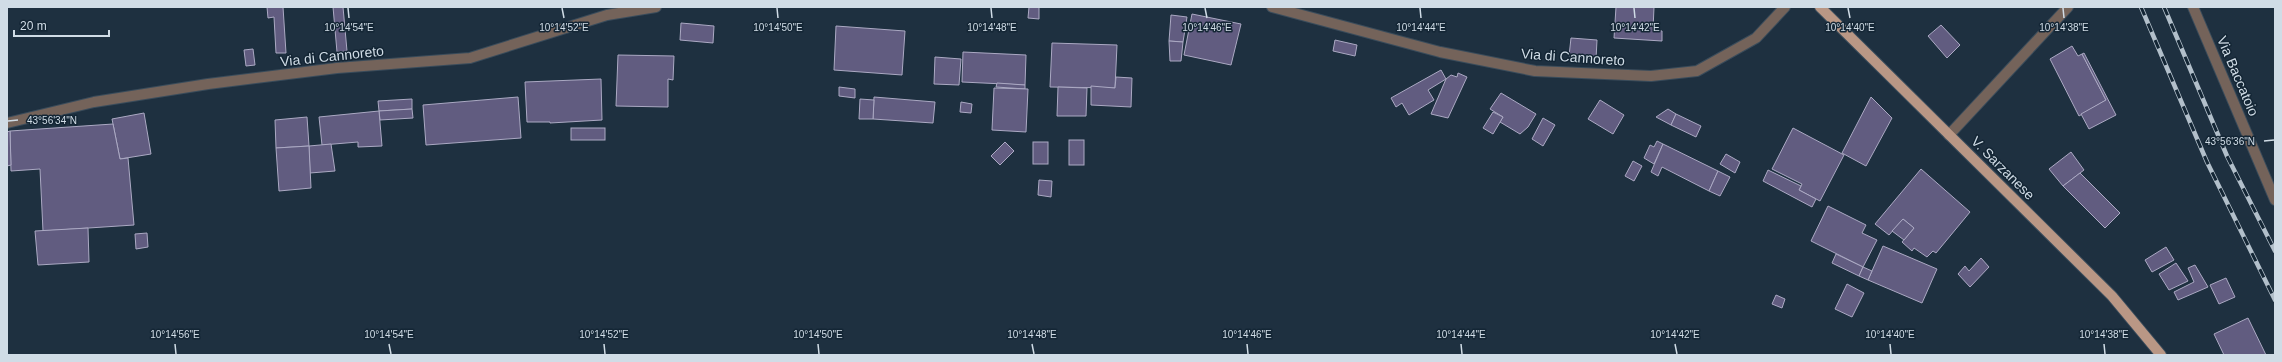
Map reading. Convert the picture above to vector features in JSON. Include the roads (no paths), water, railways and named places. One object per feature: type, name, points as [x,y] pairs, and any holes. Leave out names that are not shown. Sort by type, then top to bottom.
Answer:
[{"type":"main road","name":"V. Sarzanese","points":[[1820,7],[2112,296],[2161,355]]},
{"type":"street","name":"Via di Cannoreto","points":[[7,123],[94,102],[208,84],[337,68],[470,58],[607,16],[656,7]]},
{"type":"street","name":"Via di Cannoreto","points":[[1272,7],[1440,52],[1534,71],[1650,76],[1697,71],[1756,38],[1785,7]]},
{"type":"street","points":[[1949,135],[2068,7]]},
{"type":"street","name":"Via Baccatoio","points":[[2193,7],[2275,200]]},
{"type":"railway","points":[[2141,7],[2207,162],[2275,300]]},
{"type":"railway","points":[[2164,7],[2227,156],[2275,251]]}]
